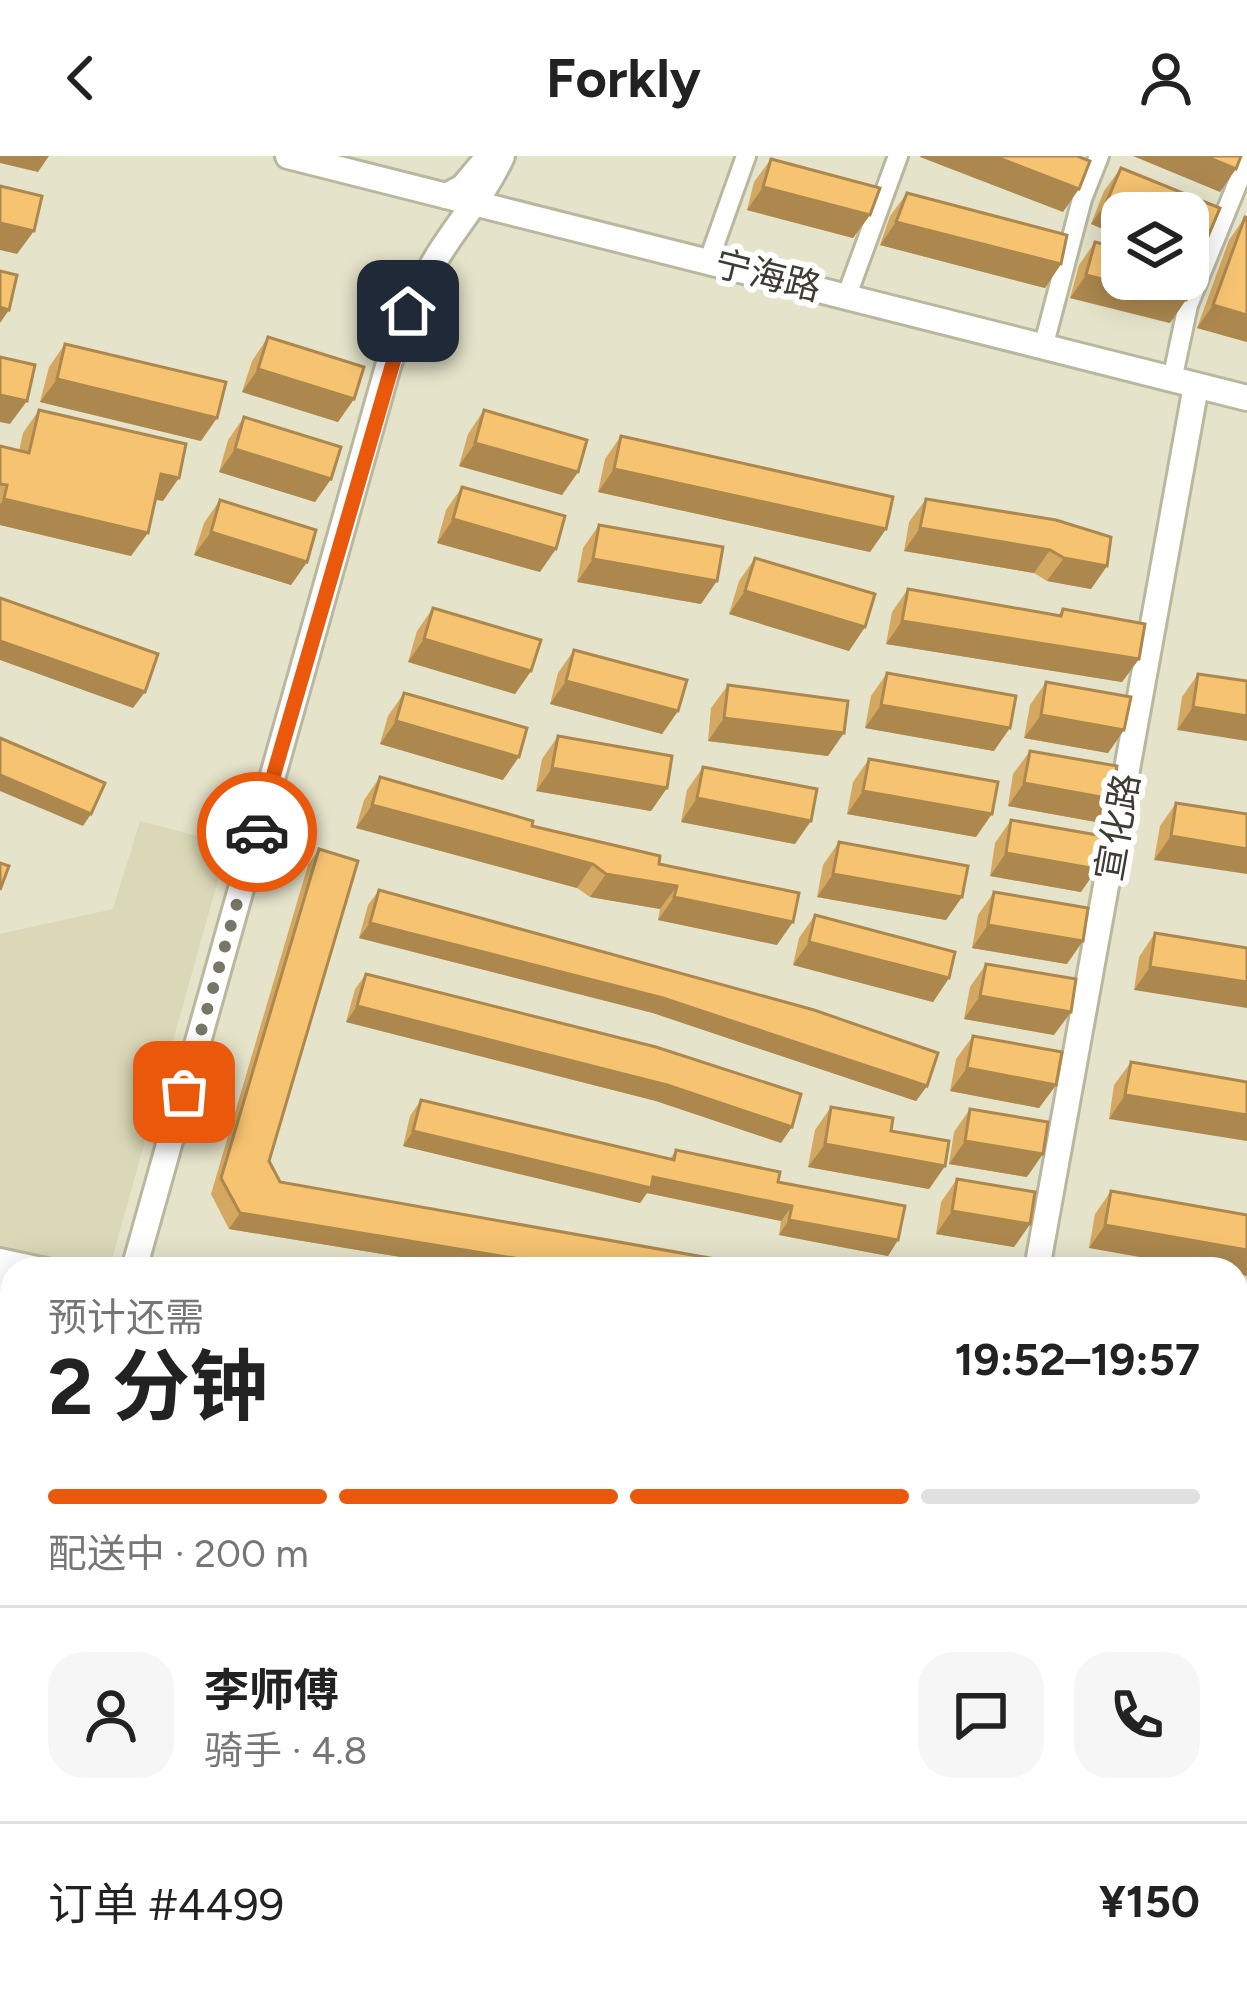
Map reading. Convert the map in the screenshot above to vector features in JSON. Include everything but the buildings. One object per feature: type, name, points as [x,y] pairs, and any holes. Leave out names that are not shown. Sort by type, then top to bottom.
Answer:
[{"type":"street","name":"宁海路","points":[[288,156],[1247,398]]},
{"type":"street","points":[[446,196],[463,187],[489,156]]},
{"type":"street","points":[[137,1257],[389,363],[418,293],[502,156]]},
{"type":"street","points":[[709,260],[746,156]]},
{"type":"street","points":[[847,295],[898,156]]},
{"type":"street","points":[[1044,344],[1082,199],[1099,156]]},
{"type":"street","points":[[1184,383],[1187,305],[1247,160]]},
{"type":"street","name":"宣化路","points":[[1039,1257],[1184,383]]},
{"type":"shaded area","points":[[140,821],[228,844],[113,1257],[27,1257],[0,1251],[0,934],[113,909]]},
{"type":"way so far","points":[[184,1092],[257,832]]},
{"type":"route","points":[[257,832],[389,363],[408,311]]}]
